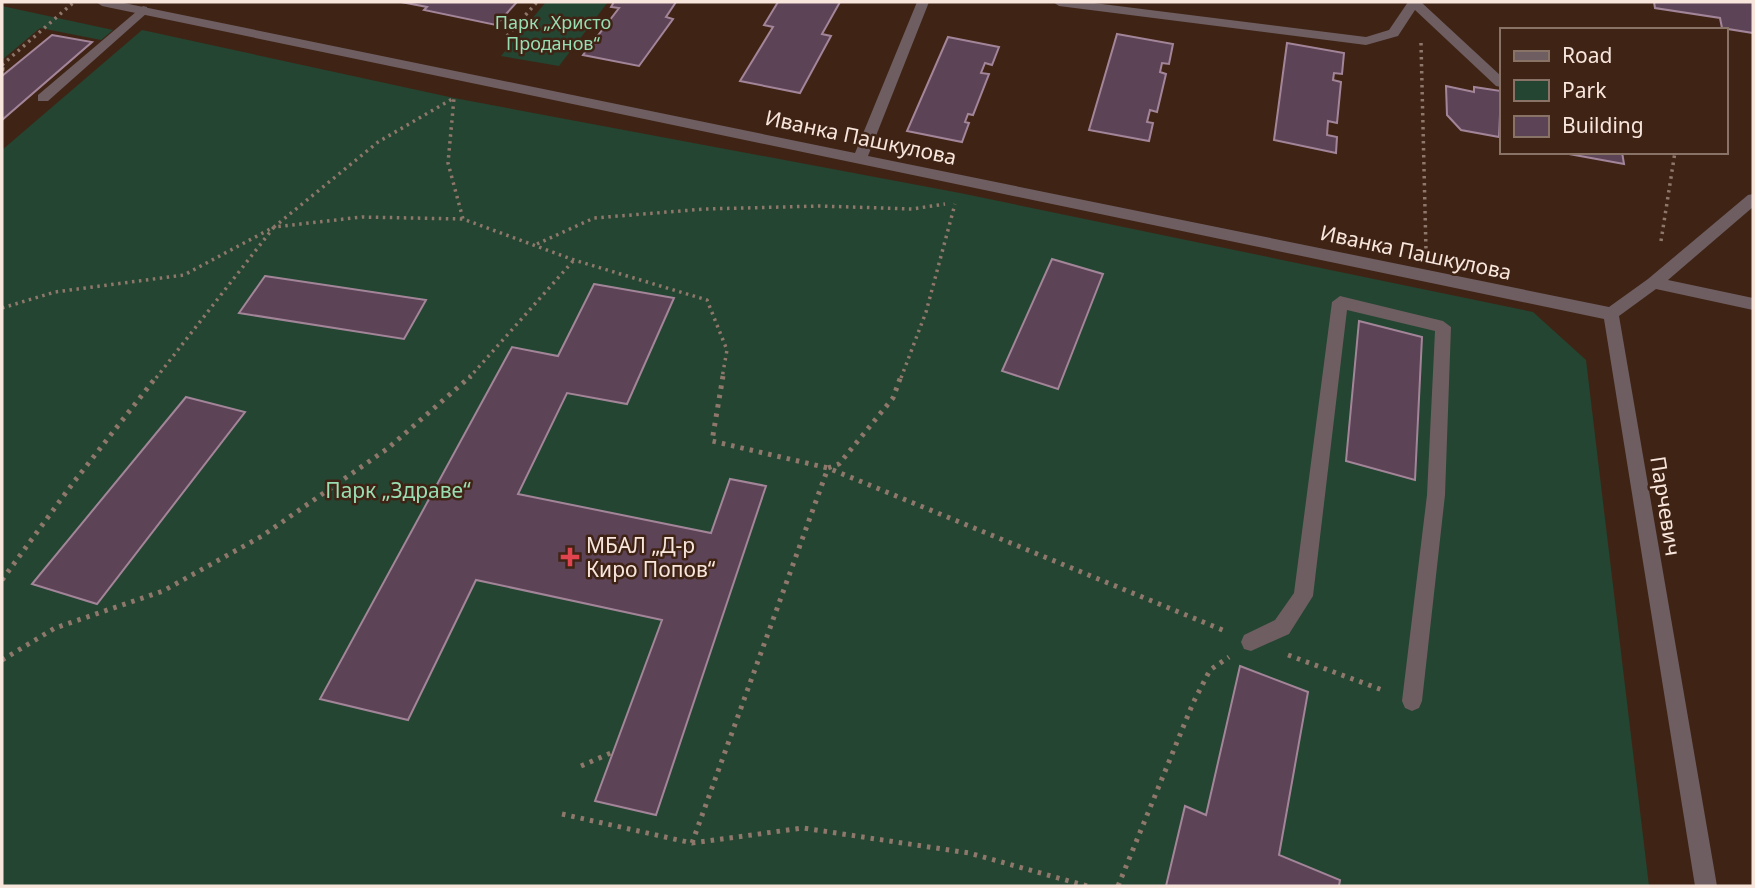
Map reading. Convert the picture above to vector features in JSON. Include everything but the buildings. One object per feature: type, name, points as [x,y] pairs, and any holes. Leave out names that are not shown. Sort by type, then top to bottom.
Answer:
[{"type":"street","name":"Иванка Пашкулова","points":[[102,2],[1611,314]]},
{"type":"street","points":[[43,98],[148,11],[164,2]]},
{"type":"street","points":[[860,159],[923,2]]},
{"type":"street","points":[[1059,2],[1366,41],[1387,38],[1402,27],[1414,2],[1500,82]]},
{"type":"street","points":[[1611,314],[1654,283],[1753,199]]},
{"type":"street","points":[[1654,283],[1753,304]]},
{"type":"street","points":[[1251,642],[1282,627],[1303,596],[1340,302],[1443,327],[1436,495],[1412,701]]},
{"type":"street","name":"Парчевич","points":[[1611,314],[1706,886]]},
{"type":"path","points":[[9,70],[2,67],[74,2]]},
{"type":"path","points":[[508,36],[537,2]]},
{"type":"path","points":[[1414,2],[1423,57],[1427,276]]},
{"type":"path","points":[[2,308],[55,292],[184,275],[274,227],[379,142],[454,98],[447,163],[463,219]]},
{"type":"path","points":[[1654,283],[1675,154]]},
{"type":"path","points":[[828,468],[839,464],[893,398],[926,313],[964,180]]},
{"type":"path","points":[[536,245],[594,218],[743,208],[820,206],[912,209],[956,202]]},
{"type":"path","points":[[2,580],[74,483],[274,227],[362,217],[463,219],[574,260],[707,300],[727,350],[712,441],[828,468],[1251,642],[1412,701]]},
{"type":"path","points":[[2,660],[55,628],[174,585],[262,536],[387,449],[471,376],[574,260]]},
{"type":"path","points":[[692,843],[828,468]]},
{"type":"path","points":[[1118,886],[1192,703],[1210,670],[1251,642]]},
{"type":"path","points":[[580,766],[613,752]]},
{"type":"path","points":[[562,814],[692,843],[803,828],[969,853],[1087,886]]},
{"type":"green space","name":"Парк „Христо Проданов“","points":[[546,2],[608,2],[559,66],[501,56]]},
{"type":"green space","points":[[2,6],[113,30],[101,40],[40,28],[2,60]]},
{"type":"green space","name":"Парк „Здраве“","points":[[142,30],[454,98],[960,193],[1533,312],[1586,360],[1649,886],[2,884],[2,150]]},
{"type":"place","name":"МБАЛ „Д-р Киро Попов“","points":[[570,557]]}]
